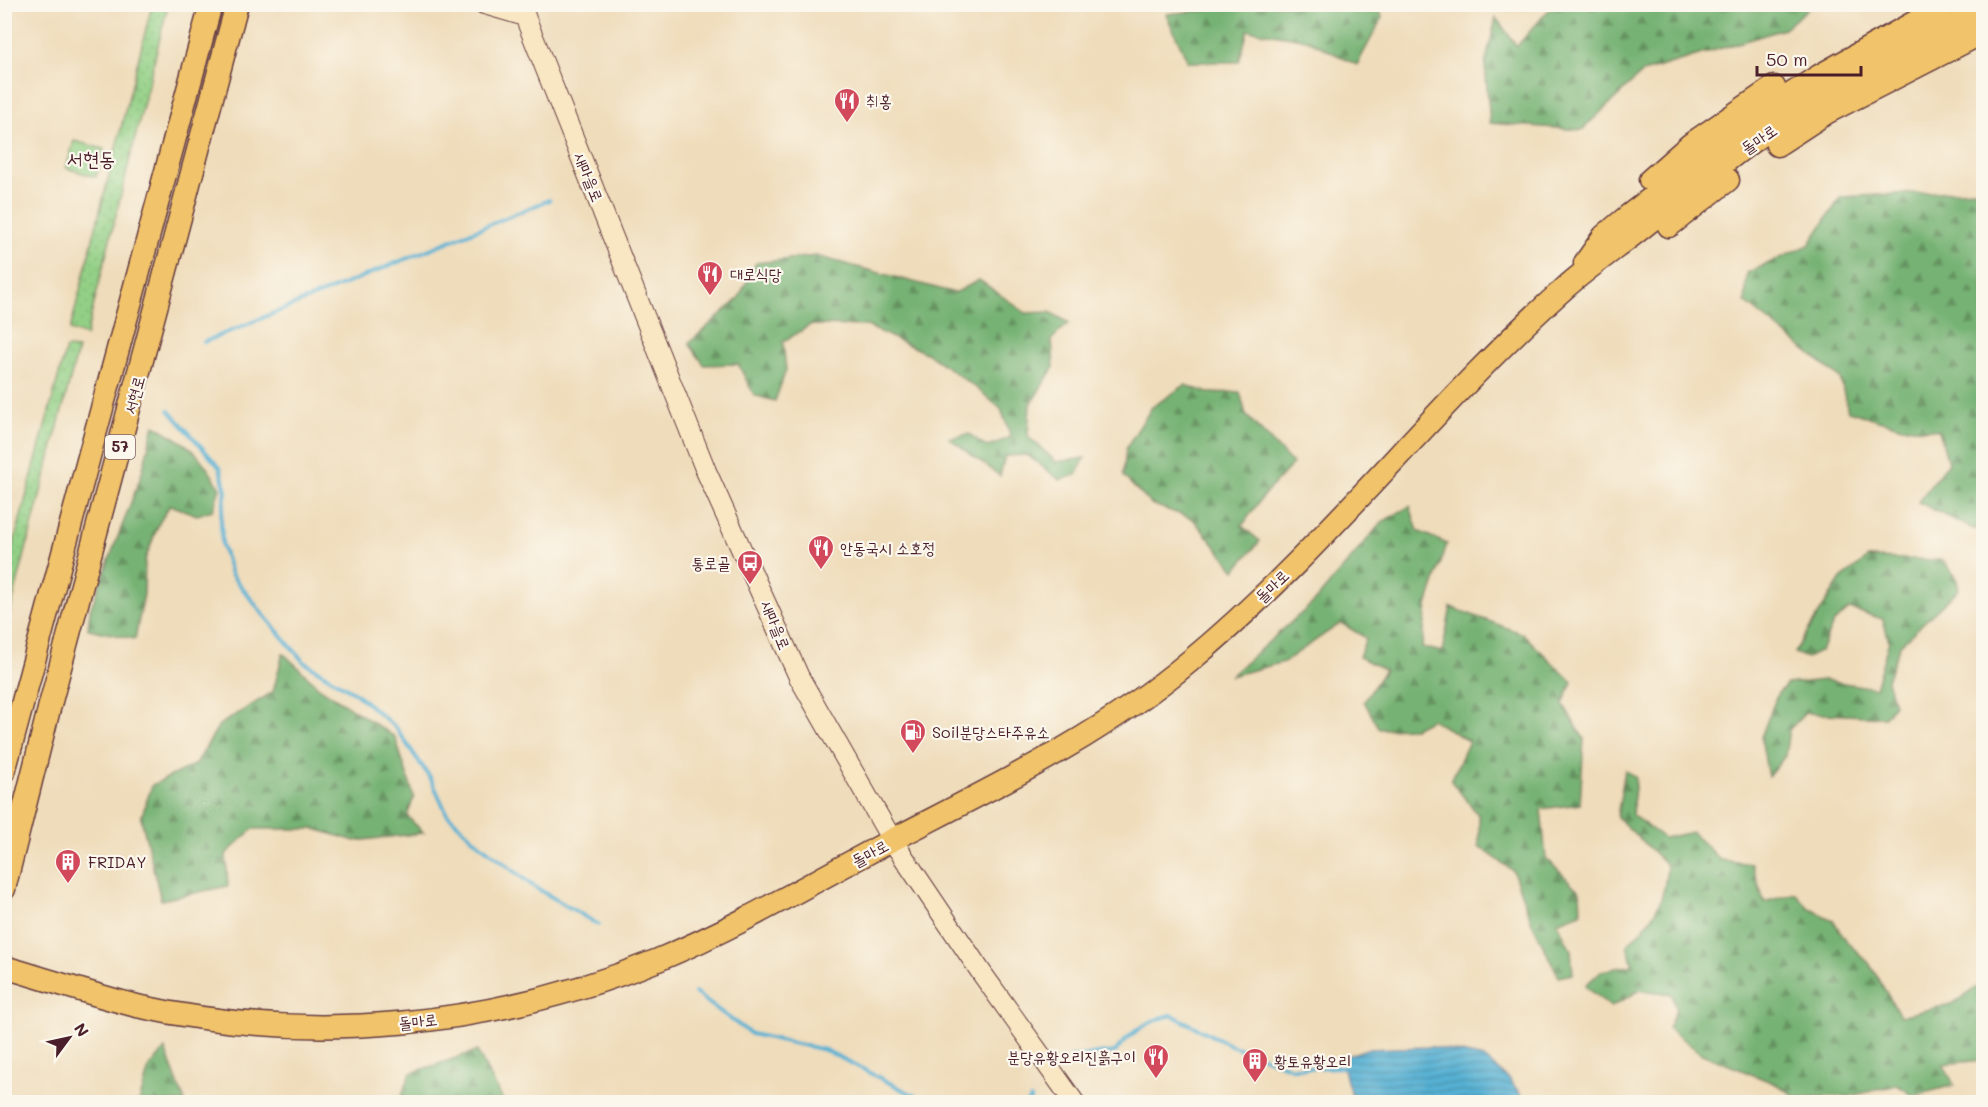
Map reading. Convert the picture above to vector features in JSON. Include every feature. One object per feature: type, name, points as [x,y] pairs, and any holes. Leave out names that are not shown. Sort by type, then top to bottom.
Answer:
[{"type":"main road","name":"서현로","points":[[4,772],[211,4]]},
{"type":"main road","name":"서현로","points":[[4,890],[45,723],[237,4]]},
{"type":"main road","points":[[1568,285],[1598,225],[1692,144],[1774,87],[1921,4]]},
{"type":"main road","name":"돌마로","points":[[4,967],[135,1005],[258,1025],[354,1026],[486,1012],[601,981],[663,958],[776,903],[1013,778],[1129,708],[1190,662],[1346,513],[1476,375],[1568,285],[1604,236],[1620,222],[1765,111],[1819,75],[1947,4]]},
{"type":"main road","points":[[1568,285],[1622,262],[1742,170],[1826,113],[1976,25]]},
{"type":"street","points":[[484,4],[523,10]]},
{"type":"street","name":"새마을로","points":[[523,10],[706,471],[799,677],[892,840],[983,975],[1074,1102]]},
{"type":"green space","points":[[152,5],[168,5],[86,336],[70,330]]},
{"type":"green space","points":[[1212,5],[1379,5],[1382,18],[1357,65],[1308,40],[1248,30],[1239,62],[1188,62],[1166,14],[1207,10]]},
{"type":"green space","points":[[1553,5],[1812,5],[1784,29],[1643,72],[1582,130],[1490,123],[1485,65],[1496,18],[1517,46]]},
{"type":"green space","points":[[74,141],[104,149],[96,177],[66,168]]},
{"type":"green space","points":[[1974,190],[1984,199],[1983,530],[1971,528],[1918,502],[1948,463],[1939,430],[1902,427],[1848,411],[1840,378],[1745,302],[1747,273],[1809,245],[1841,197]]},
{"type":"green space","points":[[816,256],[955,293],[979,280],[1026,313],[1050,312],[1069,323],[1052,339],[1054,367],[1030,405],[1028,436],[1056,462],[1085,458],[1076,475],[1060,480],[1027,455],[1005,456],[1000,476],[949,438],[969,434],[987,447],[1011,437],[1001,409],[975,387],[928,354],[867,326],[810,325],[783,342],[786,370],[775,401],[754,395],[738,364],[704,365],[689,343],[738,299],[756,263]]},
{"type":"green space","points":[[66,348],[78,349],[5,631],[5,576]]},
{"type":"green space","points":[[1185,385],[1208,393],[1240,392],[1246,415],[1293,464],[1263,496],[1242,526],[1260,541],[1235,570],[1193,519],[1151,504],[1123,476],[1126,448],[1152,407]]},
{"type":"green space","points":[[154,425],[193,450],[220,488],[213,510],[197,515],[170,505],[159,523],[145,560],[144,594],[135,639],[88,629],[90,610],[141,476]]},
{"type":"green space","points":[[1410,506],[1418,531],[1447,544],[1427,606],[1422,647],[1442,652],[1451,607],[1523,634],[1572,682],[1563,704],[1584,739],[1580,804],[1541,809],[1546,858],[1580,892],[1581,913],[1557,922],[1571,950],[1573,974],[1559,977],[1532,923],[1513,871],[1479,846],[1479,816],[1451,781],[1469,741],[1431,719],[1414,728],[1379,729],[1364,701],[1385,670],[1359,657],[1366,638],[1341,623],[1284,662],[1230,676],[1314,602],[1382,522]]},
{"type":"green space","points":[[1868,558],[1943,560],[1956,577],[1959,589],[1900,645],[1887,680],[1894,704],[1885,717],[1805,713],[1789,730],[1785,756],[1768,777],[1761,737],[1778,693],[1787,684],[1824,680],[1875,688],[1889,641],[1883,619],[1849,609],[1833,623],[1821,651],[1807,658],[1794,653],[1841,579]]},
{"type":"green space","points":[[283,653],[320,688],[395,737],[414,797],[407,816],[424,833],[355,841],[315,829],[253,829],[226,854],[228,886],[161,900],[141,818],[152,785],[196,764],[219,725],[273,692]]},
{"type":"green space","points":[[1625,770],[1636,778],[1632,815],[1664,838],[1692,832],[1720,860],[1752,864],[1764,902],[1795,893],[1810,909],[1833,920],[1848,943],[1869,963],[1900,1016],[1952,1004],[1983,983],[1983,1060],[1943,1064],[1954,1085],[1914,1096],[1897,1085],[1851,1096],[1796,1097],[1776,1084],[1702,1054],[1668,1028],[1676,1010],[1672,994],[1640,990],[1611,1007],[1585,986],[1601,971],[1633,965],[1627,945],[1651,918],[1664,890],[1667,865],[1617,817]]},
{"type":"green space","points":[[165,1049],[185,1102],[139,1102],[149,1068]]},
{"type":"green space","points":[[477,1051],[504,1102],[399,1102],[411,1073]]},
{"type":"water","points":[[1433,1047],[1484,1058],[1510,1080],[1526,1102],[1353,1102],[1343,1067],[1346,1056],[1367,1049]]},
{"type":"waterway","points":[[204,342],[549,200]]},
{"type":"waterway","points":[[169,410],[220,468],[226,491],[221,518],[222,545],[231,574],[267,619],[304,662],[355,693],[396,728],[431,779],[447,814],[478,843],[533,886],[599,925]]},
{"type":"waterway","points":[[695,993],[751,1034],[825,1050],[927,1102]]},
{"type":"waterway","points":[[1071,1057],[1115,1052],[1140,1028],[1154,1020],[1172,1015],[1228,1044],[1292,1068],[1343,1067]]},
{"type":"waterway","points":[[1028,1102],[1031,1099]]},
{"type":"tunnel","points":[[1968,18],[1984,11]]},
{"type":"place","name":"취홍","points":[[847,124]]},
{"type":"place","name":"대로식당","points":[[710,297]]},
{"type":"place","name":"안동국시 소호정","points":[[821,571]]},
{"type":"place","name":"통로골","points":[[750,586]]},
{"type":"place","name":"Soil분당스타주유소","points":[[913,755]]},
{"type":"place","name":"FRIDAY","points":[[68,885]]},
{"type":"place","name":"분당유황오리진흙구이","points":[[1156,1080]]},
{"type":"place","name":"황토유황오리","points":[[1255,1084]]},
{"type":"district","name":"서현동","points":[[91,159]]}]
